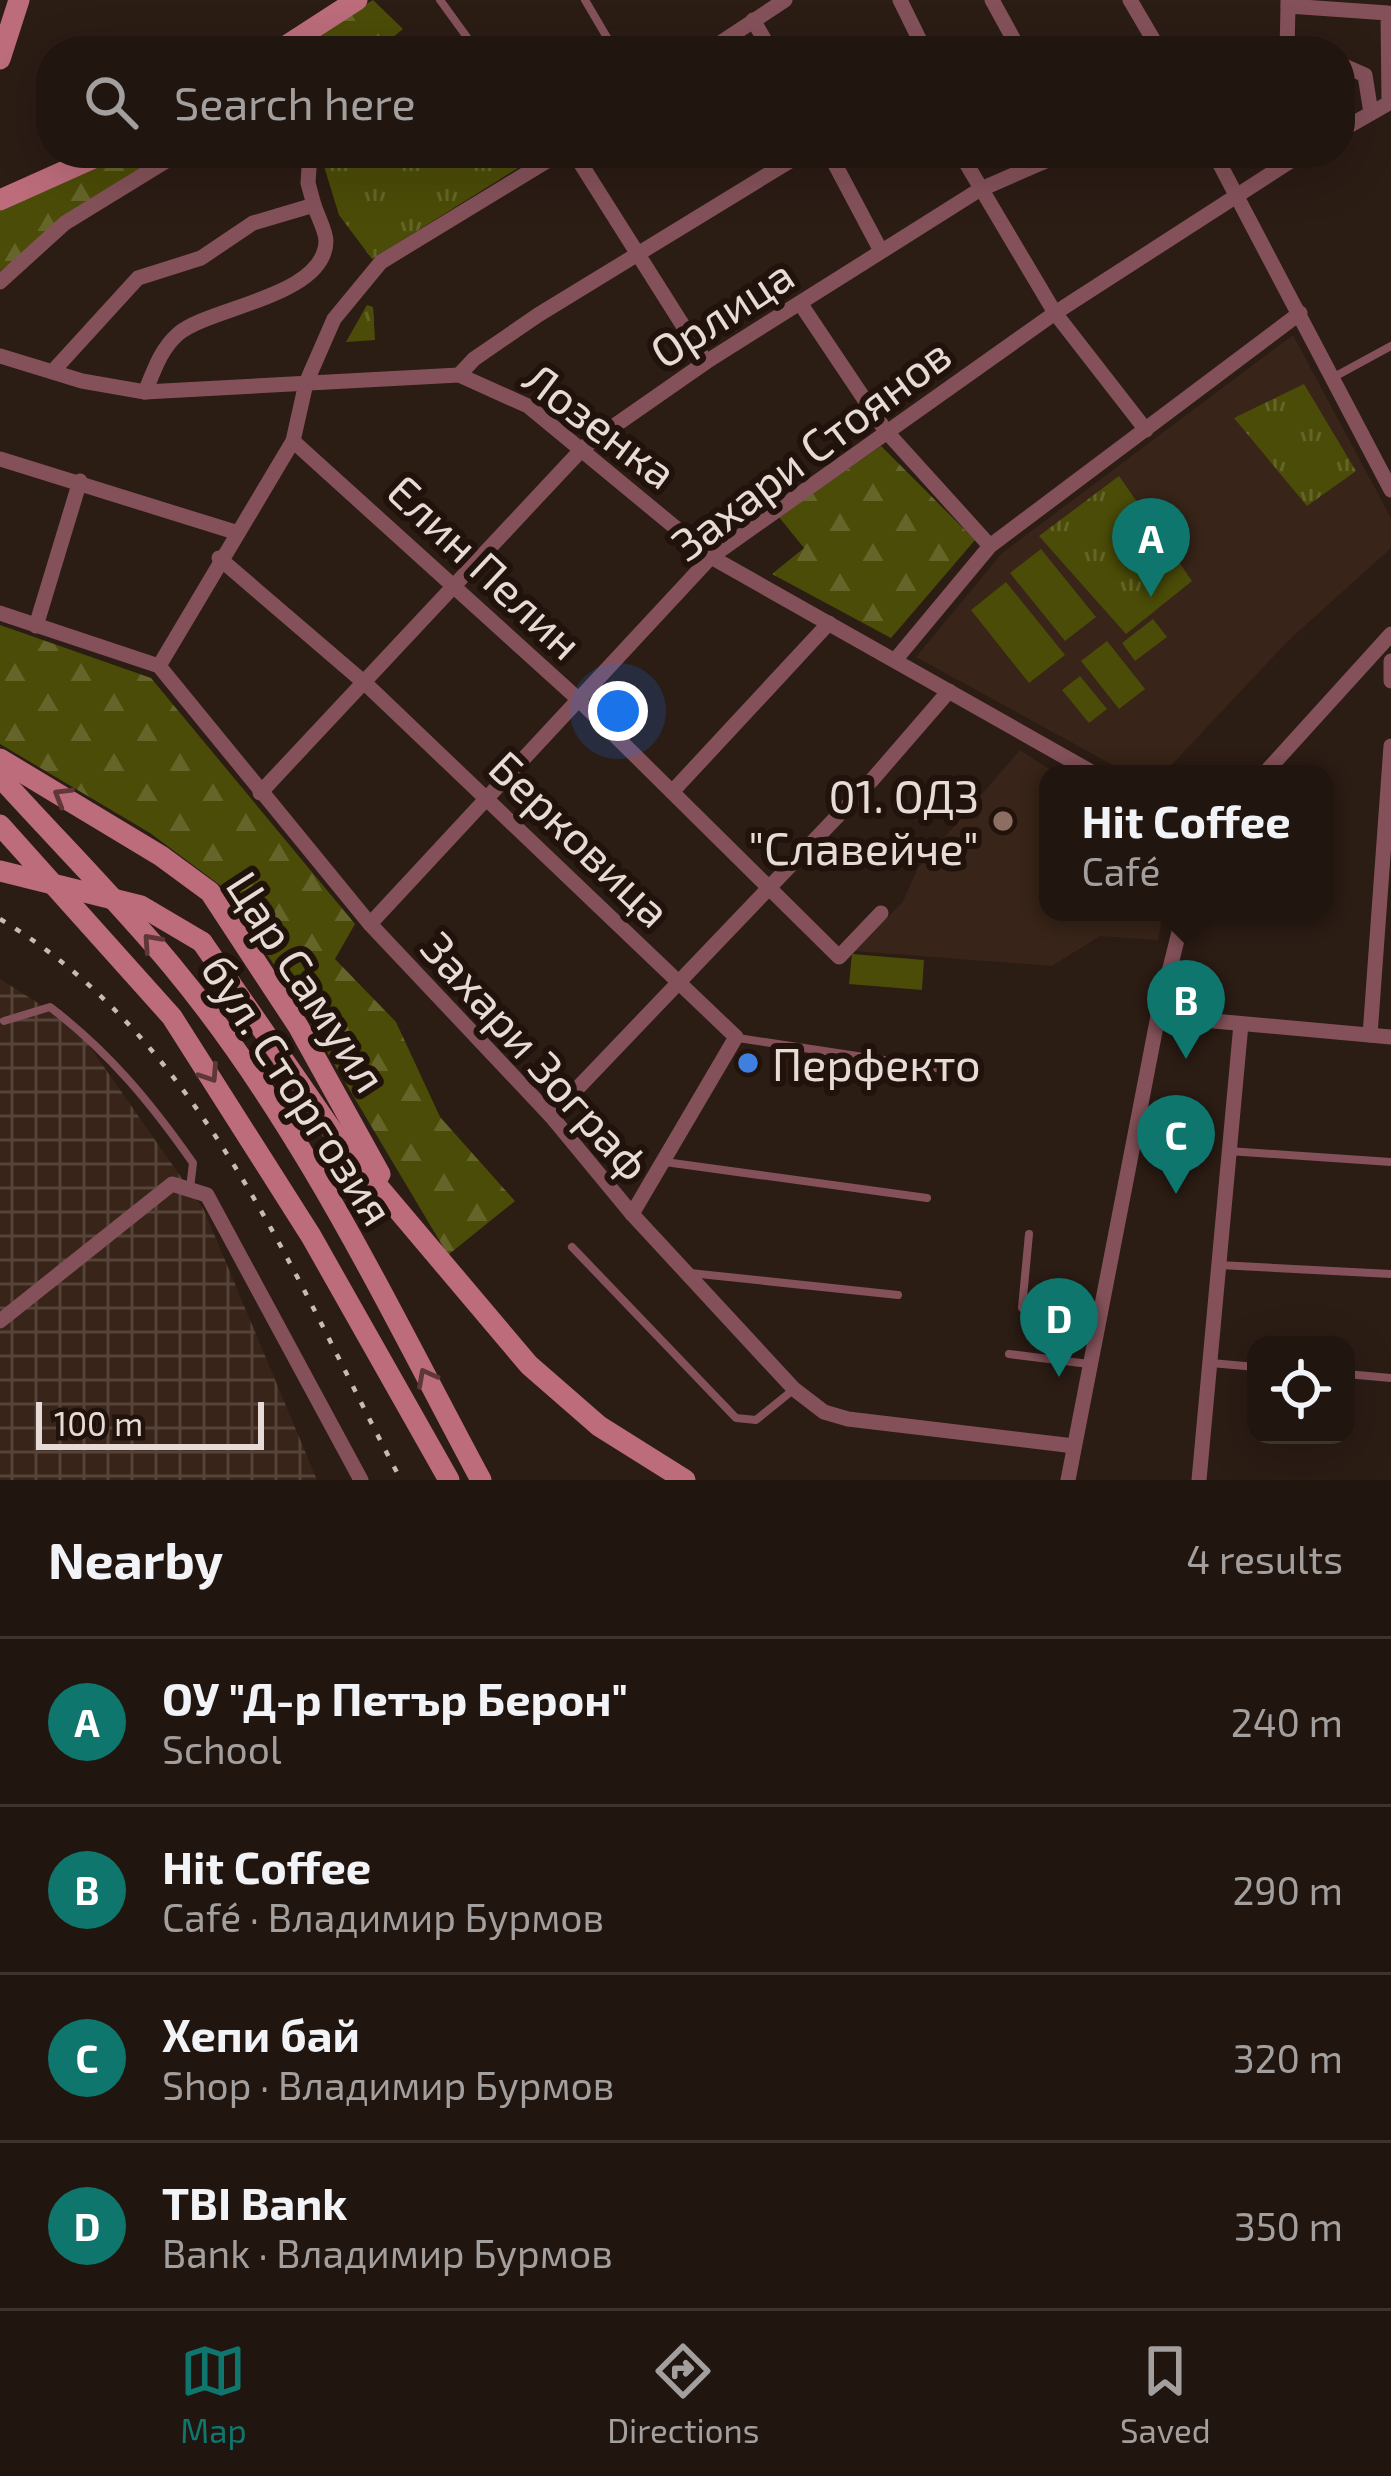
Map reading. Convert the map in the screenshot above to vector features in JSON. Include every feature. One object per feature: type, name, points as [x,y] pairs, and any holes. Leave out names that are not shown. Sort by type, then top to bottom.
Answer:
[{"type":"street","points":[[0,59],[19,0]]},
{"type":"street","points":[[301,36],[357,0]]},
{"type":"street","points":[[730,36],[784,0]]},
{"type":"street","points":[[901,0],[918,36]]},
{"type":"street","points":[[992,0],[1012,36]]},
{"type":"street","points":[[1130,0],[1151,36]]},
{"type":"street","points":[[1287,36],[1288,3],[1390,9],[1389,103],[1355,122]]},
{"type":"street","points":[[753,20],[762,36]]},
{"type":"street","points":[[1355,71],[1365,75],[1371,113]]},
{"type":"street","points":[[0,200],[71,168]]},
{"type":"street","points":[[0,282],[65,224],[154,168]]},
{"type":"street","points":[[145,392],[160,354],[179,333],[207,317],[258,304],[319,260],[326,241],[308,183],[309,168]]},
{"type":"street","points":[[0,613],[159,666],[219,558],[293,441],[306,383],[334,319],[381,262],[532,168]]},
{"type":"street","points":[[583,168],[706,362]]},
{"type":"street","points":[[459,375],[538,315],[779,168]]},
{"type":"street","points":[[837,168],[881,251]]},
{"type":"street","points":[[968,168],[1055,313],[1146,430]]},
{"type":"street","name":"Орлица","points":[[260,793],[367,685],[584,447],[706,362],[881,251],[979,190],[1030,168]]},
{"type":"street","points":[[1221,168],[1391,490]]},
{"type":"street","name":"Захари Стоянов","points":[[370,924],[711,557],[1055,313],[1281,168]]},
{"type":"street","points":[[54,370],[138,278],[200,258],[253,223],[314,205]]},
{"type":"street","points":[[800,303],[885,430],[990,546]]},
{"type":"street","points":[[896,659],[990,546],[1300,313]]},
{"type":"street","name":"Лозенка","points":[[0,356],[145,392],[459,375],[497,387],[584,447],[711,557],[1079,765]]},
{"type":"street","name":"Елин Пелин","points":[[293,441],[578,699],[839,957],[881,913]]},
{"type":"street","points":[[0,459],[235,532]]},
{"type":"street","points":[[36,626],[80,481]]},
{"type":"street","name":"Берковица","points":[[219,558],[367,685],[736,1037]]},
{"type":"street","points":[[672,792],[829,623]]},
{"type":"street","points":[[1272,765],[1391,634]]},
{"type":"street","points":[[1390,661],[1391,681]]},
{"type":"street","name":"Захари Зограф","points":[[159,666],[370,924],[551,1116],[632,1214],[794,1389],[824,1412],[848,1419],[1073,1446]]},
{"type":"street","points":[[551,1116],[950,691]]},
{"type":"street","points":[[1370,1035],[1385,951],[1391,746]]},
{"type":"street","name":"Цар Самуил","points":[[0,759],[210,892],[298,1026],[394,1202]]},
{"type":"street","name":"бул. Сторгозия","points":[[0,778],[173,967],[240,1060],[350,1235],[482,1480]]},
{"type":"street","name":"бул. Сторгозия","points":[[0,825],[172,1017],[311,1236],[449,1480]]},
{"type":"street","name":"Цар Самуил","points":[[0,871],[141,906],[202,942],[338,1139],[471,1300],[562,1398],[636,1453],[685,1480]]},
{"type":"street","points":[[1068,1480],[1158,1016],[1182,921]]},
{"type":"street","points":[[1158,1016],[1391,1037]]},
{"type":"street","points":[[1199,1480],[1241,1024]]},
{"type":"street","points":[[632,1214],[736,1037]]},
{"type":"street","points":[[0,1321],[172,1184],[207,1195],[361,1480]]},
{"type":"lane","points":[[440,0],[466,36]]},
{"type":"lane","points":[[585,0],[606,36]]},
{"type":"lane","points":[[1331,378],[1391,346]]},
{"type":"lane","points":[[4,1021],[50,1007],[91,1039],[147,1096],[193,1163],[189,1190]]},
{"type":"lane","points":[[736,1037],[976,1074]]},
{"type":"lane","points":[[1227,1151],[1391,1162]]},
{"type":"lane","points":[[665,1162],[927,1198]]},
{"type":"lane","points":[[1029,1234],[1022,1308],[1034,1316],[1097,1322]]},
{"type":"lane","points":[[572,1247],[736,1418],[756,1420],[794,1389]]},
{"type":"lane","points":[[1218,1264],[1391,1274]]},
{"type":"lane","points":[[685,1272],[898,1295]]},
{"type":"lane","points":[[1009,1354],[1089,1364]]},
{"type":"lane","points":[[1209,1363],[1247,1366]]},
{"type":"lane","points":[[1355,1375],[1391,1378]]},
{"type":"shaded area","points":[[1293,335],[1391,518],[1391,548],[1288,641],[1171,765],[1113,765],[916,657],[1002,553]]},
{"type":"shaded area","name":"01. ОДЗ \"Славейче\"","points":[[1020,750],[1043,765],[1039,765],[1039,921],[1161,921],[1158,940],[1100,936],[1052,966],[854,951],[902,903],[918,868]]},
{"type":"shaded area","points":[[0,979],[76,1027],[204,1210],[317,1480],[0,1480]]},
{"type":"green space","points":[[373,0],[403,29],[394,36],[315,36]]},
{"type":"green space","points":[[95,168],[145,168],[95,199],[0,271],[0,209]]},
{"type":"green space","points":[[325,168],[518,168],[372,259],[339,215]]},
{"type":"green space","points":[[367,305],[373,307],[375,340],[346,342]]},
{"type":"green space","points":[[1304,384],[1356,471],[1307,506],[1234,418]]},
{"type":"green space","points":[[881,446],[975,540],[891,638],[772,574],[804,548],[779,517]]},
{"type":"green space","points":[[1119,476],[1192,581],[1126,634],[1039,536]]},
{"type":"green space","points":[[1041,549],[1096,617],[1065,641],[1010,573]]},
{"type":"green space","points":[[1006,582],[1065,655],[1029,683],[971,610]]},
{"type":"green space","points":[[1153,619],[1167,637],[1135,661],[1122,643]]},
{"type":"green space","points":[[0,625],[151,678],[355,924],[335,959],[396,1022],[440,1117],[515,1201],[448,1255],[283,978],[221,886],[150,833],[0,744]]},
{"type":"green space","points":[[1107,641],[1145,689],[1119,709],[1081,661]]},
{"type":"green space","points":[[1080,676],[1107,709],[1089,723],[1062,690]]},
{"type":"green space","points":[[852,954],[924,960],[922,990],[849,984]]},
{"type":"railway","points":[[0,919],[71,970],[134,1030],[188,1097],[281,1246],[401,1480]]},
{"type":"place","name":"ОУ \"Д-р Петър Берон\"","points":[[1151,597]]},
{"type":"place","name":"01. ОДЗ \"Славейче\"","points":[[1003,821]]},
{"type":"place","name":"Hit Coffee","points":[[1186,1059]]},
{"type":"place","name":"Перфекто","points":[[748,1063]]},
{"type":"place","name":"Хепи бай","points":[[1176,1194]]},
{"type":"place","name":"TBI Bank","points":[[1059,1377]]}]
